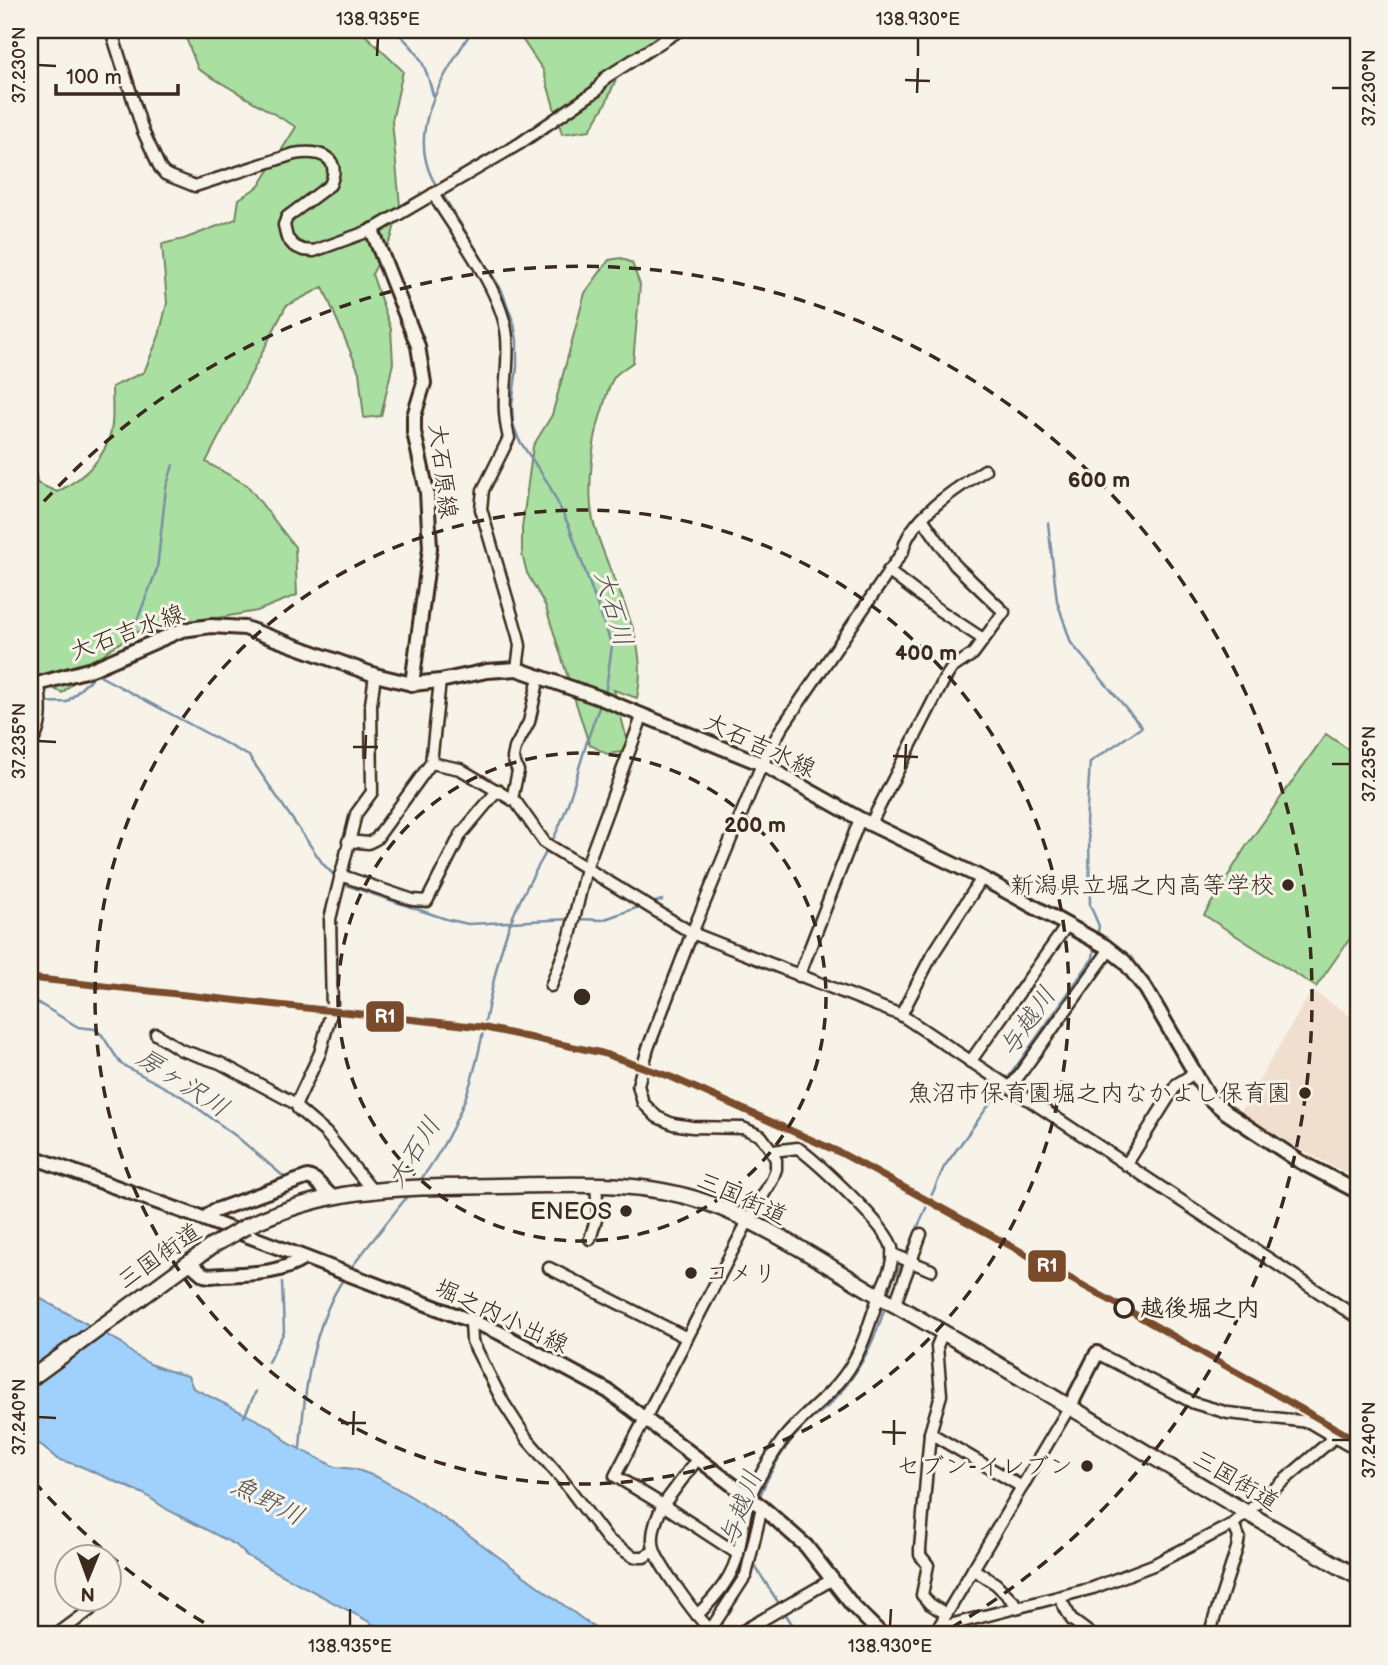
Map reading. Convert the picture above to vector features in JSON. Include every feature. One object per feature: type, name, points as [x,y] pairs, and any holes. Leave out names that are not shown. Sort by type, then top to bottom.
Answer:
[{"type":"highway","name":"三国街道","points":[[30,1379],[114,1315],[212,1246],[281,1211],[331,1196],[398,1187],[596,1184],[671,1192],[748,1221],[1070,1406],[1245,1513],[1358,1577]]},
{"type":"main road","name":"大石原線","points":[[372,230],[418,346],[424,383],[414,416],[414,432],[427,492],[430,548],[412,684]]},
{"type":"main road","name":"大石吉水線","points":[[34,684],[92,669],[182,630],[211,625],[245,628],[375,675],[412,684],[487,671],[517,669],[603,700],[762,764],[865,822],[982,878],[1110,949],[1124,961],[1146,989],[1193,1074],[1210,1099],[1227,1114],[1299,1161],[1358,1192]]},
{"type":"main road","name":"堀之内小出線","points":[[30,1156],[471,1321],[498,1332],[608,1391],[756,1502],[806,1546],[853,1606],[882,1635]]},
{"type":"main road","points":[[204,1219],[214,1211],[308,1177],[316,1180],[331,1196]]},
{"type":"main road","points":[[190,1263],[204,1275],[211,1276],[278,1270],[304,1258]]},
{"type":"main road","points":[[1070,1406],[1097,1353]]},
{"type":"street","points":[[111,30],[143,131],[165,174],[195,186],[310,151],[320,153],[333,166],[334,177],[330,185],[287,217],[284,225],[287,238],[294,246],[303,250],[314,250],[372,230],[551,124],[596,91],[605,78],[680,30]]},
{"type":"street","points":[[435,193],[492,289],[506,327],[507,370],[503,410],[509,438],[482,490],[481,509],[518,636],[520,646],[517,669]]},
{"type":"street","points":[[738,1553],[614,1476],[772,1180],[776,1160],[761,1136],[743,1128],[692,1127],[673,1124],[657,1117],[643,1103],[638,1085],[648,1048],[692,933],[762,764],[781,729],[902,551],[905,537],[956,488],[985,470]]},
{"type":"street","points":[[799,976],[865,822],[944,680],[952,668],[973,654],[1004,611],[955,565],[922,518]]},
{"type":"street","points":[[888,571],[983,639]]},
{"type":"street","points":[[296,1104],[320,1053],[332,1009],[330,919],[356,814],[372,792],[372,704],[375,675]]},
{"type":"street","points":[[512,799],[517,783],[513,758],[515,748],[529,722],[539,677]]},
{"type":"street","points":[[348,841],[368,843],[376,839],[431,763],[440,681]]},
{"type":"street","points":[[30,745],[38,729],[41,711],[34,684]]},
{"type":"street","points":[[551,986],[573,925],[586,868],[642,717]]},
{"type":"street","points":[[431,763],[460,769],[512,799],[545,843],[692,933],[901,1016],[1358,1318]]},
{"type":"street","points":[[340,875],[413,900],[428,901],[461,834],[498,790]]},
{"type":"street","points":[[901,1016],[931,957],[982,878]]},
{"type":"street","points":[[970,1062],[1067,925]]},
{"type":"street","points":[[1010,1088],[1110,949]]},
{"type":"street","points":[[156,1034],[181,1050],[220,1063],[296,1104],[298,1110],[326,1133],[371,1189]]},
{"type":"street","points":[[1126,1165],[1177,1084],[1193,1074]]},
{"type":"street","points":[[772,1151],[798,1148],[818,1163],[855,1202],[871,1214],[902,1258],[931,1270]]},
{"type":"street","points":[[590,1239],[598,1213],[596,1184]]},
{"type":"street","points":[[709,1628],[738,1573],[756,1502],[785,1437],[845,1375],[871,1325],[879,1296],[902,1258],[921,1234]]},
{"type":"street","points":[[895,1304],[902,1258]]},
{"type":"street","points":[[549,1268],[687,1338]]},
{"type":"street","points":[[471,1321],[472,1341],[503,1402],[527,1439],[561,1478],[608,1540],[634,1557],[654,1551]]},
{"type":"street","points":[[943,1332],[937,1346],[941,1395],[930,1433],[920,1555],[928,1565],[922,1595],[946,1614]]},
{"type":"street","points":[[1097,1353],[1194,1403],[1228,1413],[1309,1422],[1348,1445]]},
{"type":"street","points":[[936,1631],[1070,1406]]},
{"type":"street","points":[[930,1433],[1021,1487]]},
{"type":"street","points":[[936,1631],[1093,1588],[1153,1565],[1233,1524],[1335,1437]]},
{"type":"street","points":[[698,1458],[655,1519],[654,1551],[697,1615],[709,1628],[724,1635]]},
{"type":"street","points":[[697,1615],[738,1573],[743,1517],[756,1502]]},
{"type":"street","points":[[1209,1635],[1240,1537],[1233,1524]]},
{"type":"street","points":[[972,1569],[996,1584],[1019,1607]]},
{"type":"street","points":[[736,1635],[833,1579]]},
{"type":"street","points":[[1059,1597],[1072,1620],[1092,1635]]},
{"type":"street","points":[[56,1635],[87,1612]]},
{"type":"shaded area","name":"魚沼市保育園堀之内なかよし保育園","points":[[1312,990],[1358,1021],[1358,1168],[1354,1175],[1279,1138],[1241,1111]]},
{"type":"green space","points":[[183,30],[360,30],[403,71],[392,121],[400,206],[391,239],[372,274],[391,329],[393,363],[381,416],[364,418],[359,372],[323,287],[286,306],[206,462],[247,485],[295,547],[297,595],[257,611],[137,632],[107,651],[62,693],[30,676],[30,457],[34,458],[37,483],[57,492],[83,475],[98,460],[111,431],[112,387],[144,372],[159,336],[167,303],[162,244],[184,239],[236,219],[239,199],[259,186],[296,127],[198,69]]},
{"type":"green space","points":[[527,30],[672,30],[624,60],[606,103],[590,130],[562,134],[543,70],[522,39]]},
{"type":"green space","points":[[621,258],[632,263],[640,285],[633,362],[616,375],[607,393],[595,438],[590,495],[593,520],[600,542],[633,630],[640,675],[637,698],[614,690],[630,751],[607,754],[589,744],[545,605],[527,573],[522,554],[522,528],[533,446],[552,415],[585,293],[609,260]]},
{"type":"green space","name":"新潟県立堀之内高等学校","points":[[1326,734],[1358,756],[1358,927],[1316,987],[1204,915],[1245,848]]},
{"type":"water","name":"魚野川","points":[[30,1293],[122,1343],[144,1361],[188,1376],[193,1388],[271,1427],[290,1444],[335,1467],[355,1469],[377,1477],[412,1497],[469,1535],[604,1635],[388,1635],[368,1621],[247,1556],[236,1545],[168,1510],[144,1494],[57,1459],[30,1438]]},
{"type":"waterway","points":[[394,30],[411,45],[421,60],[434,99]]},
{"type":"waterway","name":"大石川","points":[[437,187],[427,166],[425,126],[439,86],[472,30]]},
{"type":"waterway","name":"大石川","points":[[441,192],[502,291],[514,324],[517,367],[512,405],[513,424],[519,440],[548,483],[569,526],[612,646],[605,695]]},
{"type":"waterway","name":"房ヶ沢川","points":[[120,651],[128,644],[157,569],[166,488],[173,465]]},
{"type":"waterway","name":"与越川","points":[[1048,523],[1057,601],[1071,643],[1142,727],[1090,762],[1086,823],[1089,839],[1090,905],[1099,926],[1097,938]]},
{"type":"waterway","points":[[96,674],[249,756],[323,864],[336,877]]},
{"type":"waterway","name":"房ヶ沢川","points":[[30,703],[67,702],[95,675]]},
{"type":"waterway","name":"大石川","points":[[551,843],[566,809],[602,701]]},
{"type":"waterway","name":"大石川","points":[[419,1182],[445,1142],[466,1098],[504,941],[518,905],[548,849]]},
{"type":"waterway","points":[[343,884],[468,924],[571,919]]},
{"type":"waterway","points":[[652,903],[662,900]]},
{"type":"waterway","points":[[578,919],[602,920],[642,906]]},
{"type":"waterway","name":"与越川","points":[[1006,1081],[1093,958],[1095,944]]},
{"type":"waterway","name":"房ヶ沢川","points":[[30,998],[78,1027],[95,1029],[121,1064],[181,1096],[236,1136],[283,1176]]},
{"type":"waterway","name":"与越川","points":[[905,1256],[944,1167],[1002,1087]]},
{"type":"waterway","name":"大石川","points":[[350,1269],[410,1193]]},
{"type":"waterway","name":"与越川","points":[[888,1294],[903,1262]]},
{"type":"waterway","name":"大石川","points":[[300,1449],[307,1383],[317,1338],[324,1317],[344,1278]]},
{"type":"waterway","name":"房ヶ沢川","points":[[268,1362],[284,1332],[282,1282]]},
{"type":"waterway","name":"与越川","points":[[759,1498],[784,1450],[806,1424],[841,1393],[857,1370],[877,1331],[886,1304]]},
{"type":"waterway","name":"房ヶ沢川","points":[[244,1417],[256,1391]]},
{"type":"waterway","name":"与越川","points":[[748,1523],[755,1507]]},
{"type":"waterway","points":[[753,1563],[799,1635]]},
{"type":"waterway","name":"与越川","points":[[690,1635],[729,1588],[737,1571]]},
{"type":"transit line","name":"R1","points":[[30,978],[481,1027],[602,1053],[671,1077],[841,1153],[1124,1308],[1358,1441]]},
{"type":"place","name":"新潟県立堀之内高等学校","points":[[1288,885]]},
{"type":"place","name":"魚沼市保育園堀之内なかよし保育園","points":[[1305,1093]]},
{"type":"place","name":"ENEOS","points":[[626,1211]]},
{"type":"place","name":"コメリ","points":[[691,1273]]},
{"type":"place","name":"越後堀之内","points":[[1124,1308]]},
{"type":"place","name":"セブン-イレブン","points":[[1087,1466]]}]
